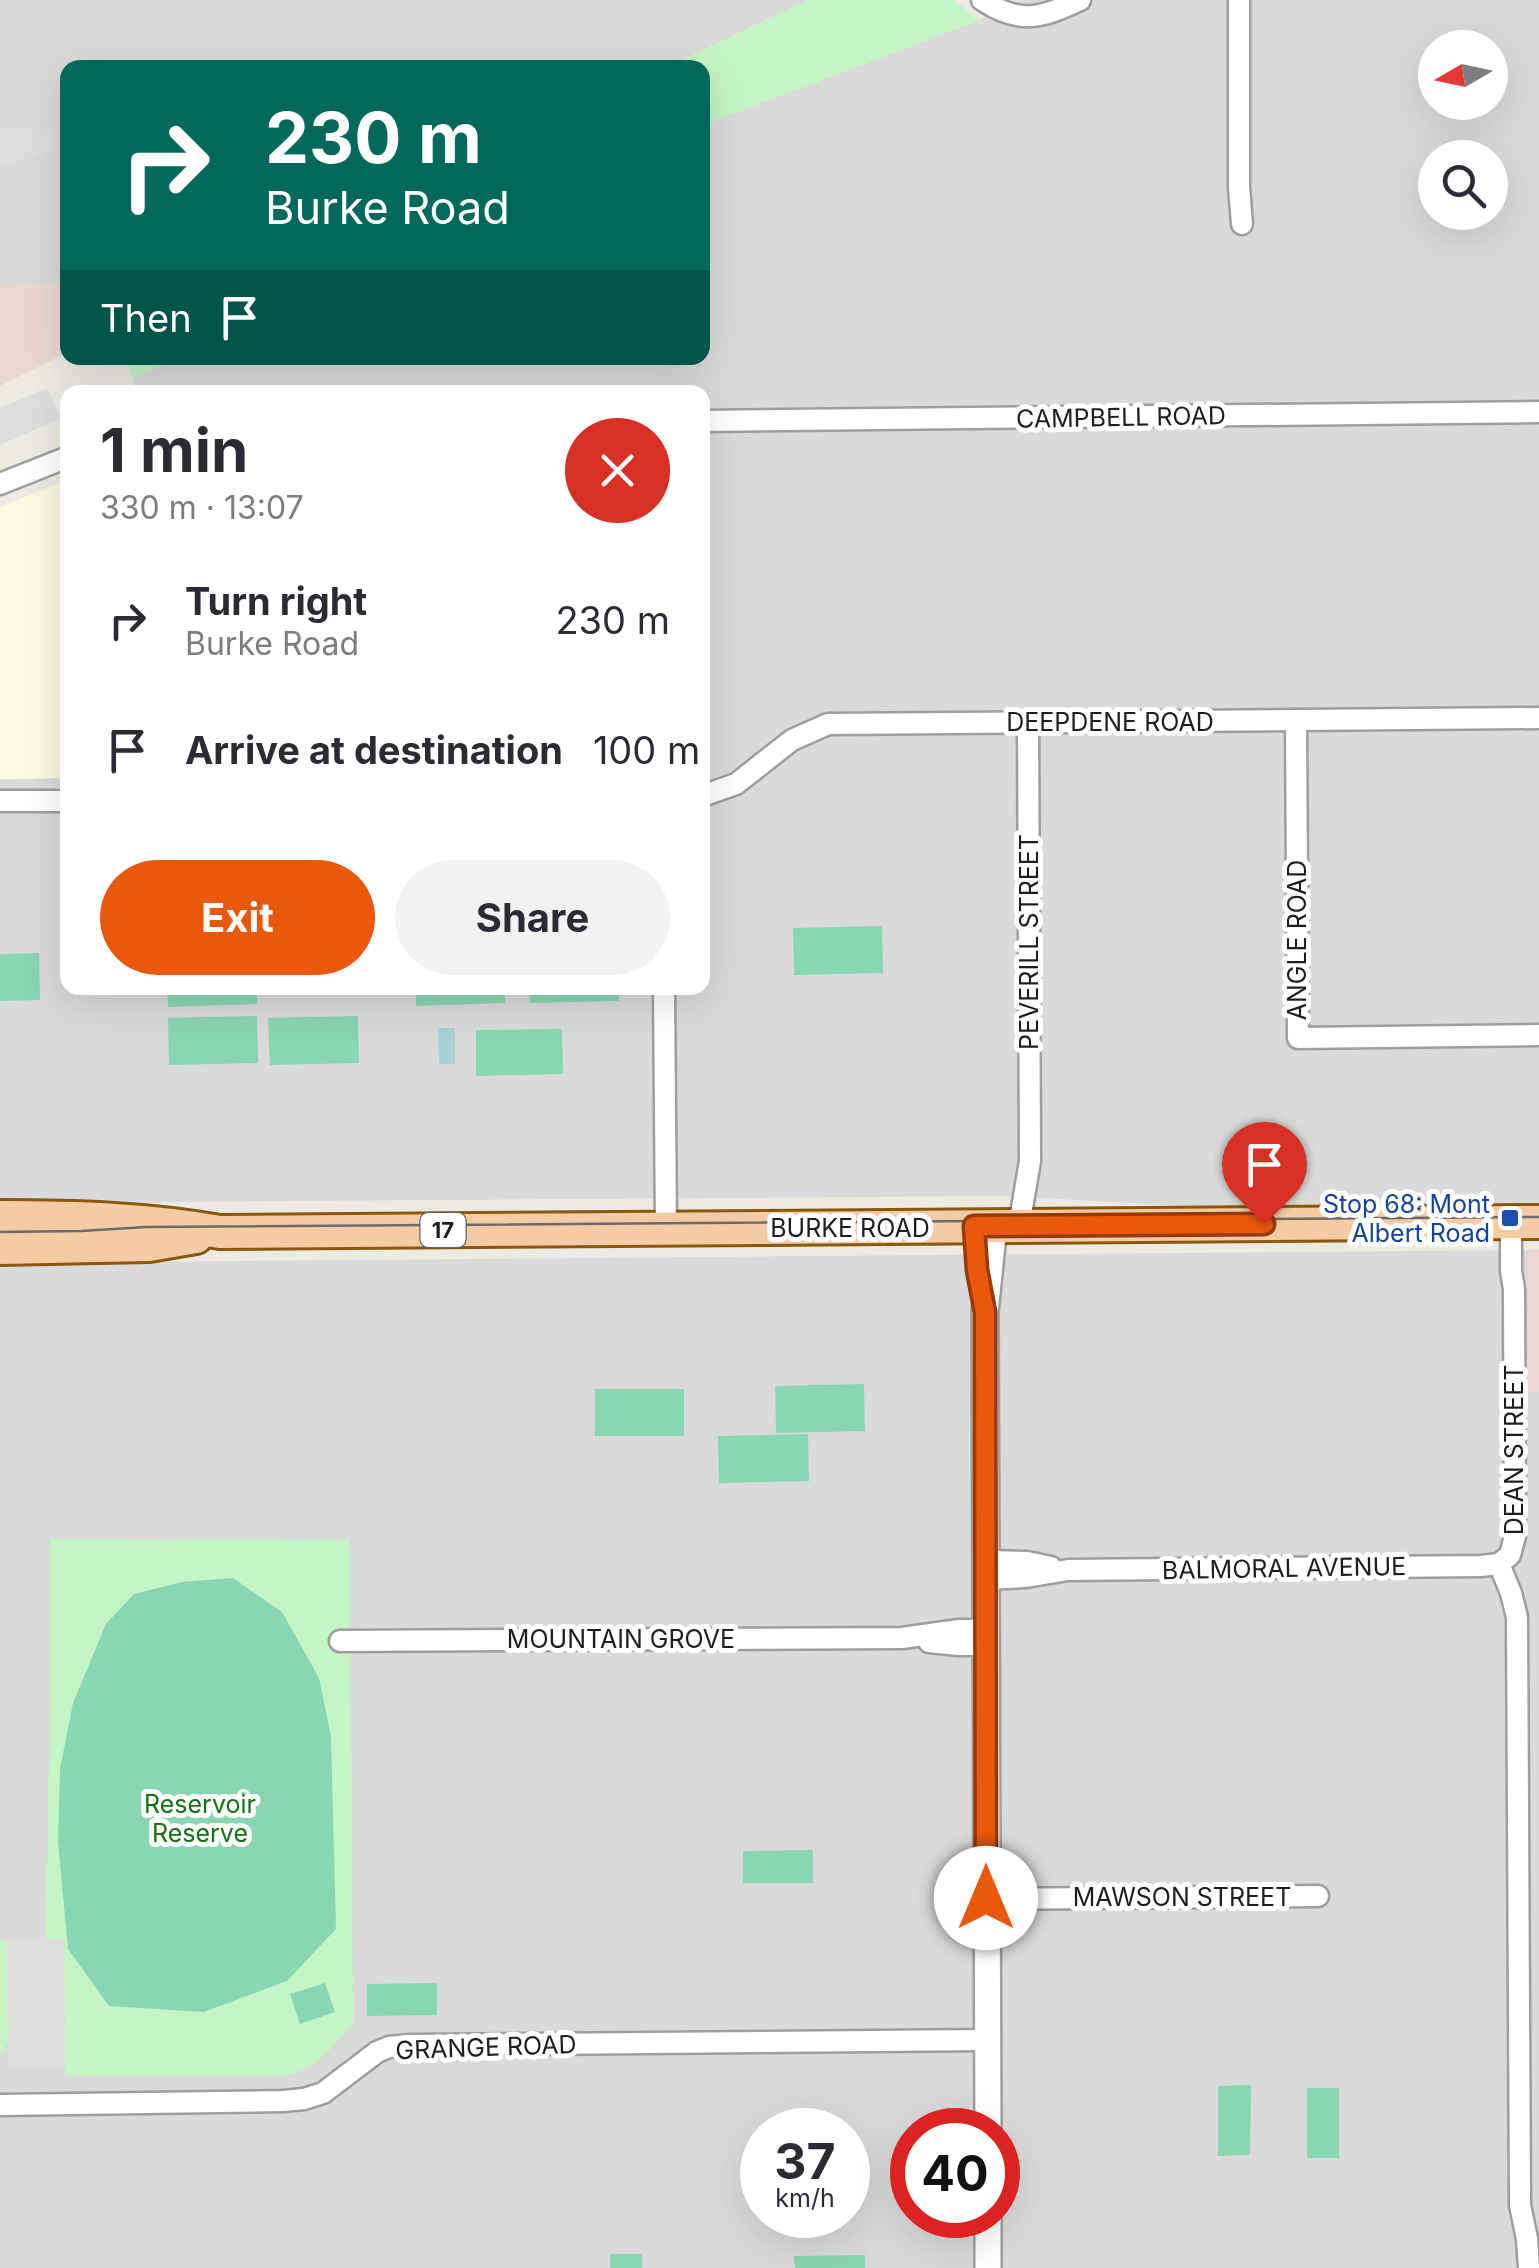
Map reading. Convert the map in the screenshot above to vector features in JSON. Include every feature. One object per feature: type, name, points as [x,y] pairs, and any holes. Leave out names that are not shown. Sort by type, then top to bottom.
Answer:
[{"type":"main road","name":"BURKE ROAD","points":[[0,1217],[148,1221],[220,1232],[1525,1222]]},
{"type":"main road","name":"BURKE ROAD","points":[[0,1248],[149,1245],[220,1232]]},
{"type":"street","points":[[990,5],[1015,15],[1035,16],[1080,0]]},
{"type":"street","points":[[1239,0],[1242,224]]},
{"type":"street","name":"CAMPBELL ROAD","points":[[710,421],[1539,412]]},
{"type":"street","points":[[0,484],[60,460]]},
{"type":"street","name":"DEEPDENE ROAD","points":[[710,793],[736,784],[792,740],[828,724],[1539,718]]},
{"type":"street","name":"ANGLE ROAD","points":[[1296,720],[1298,1038],[1539,1035]]},
{"type":"street","name":"PEVERILL STREET","points":[[1008,1226],[1030,1161],[1028,722]]},
{"type":"street","points":[[0,801],[60,801]]},
{"type":"street","points":[[664,995],[666,1229]]},
{"type":"street","name":"DEAN STREET","points":[[1525,1222],[1514,1308],[1515,1536],[1510,1555],[1499,1564],[1512,1592],[1517,1616],[1520,2205],[1528,2268]]},
{"type":"street","points":[[988,2108],[985,1312],[1008,1226]]},
{"type":"street","name":"BALMORAL AVENUE","points":[[986,1570],[1026,1577],[1068,1570],[1499,1564]]},
{"type":"street","name":"MOUNTAIN GROVE","points":[[340,1640],[902,1638],[959,1646],[985,1637]]},
{"type":"street","name":"MAWSON STREET","points":[[986,1898],[1318,1896]]},
{"type":"street","name":"GRANGE ROAD","points":[[0,2105],[304,2099],[323,2093],[377,2052],[410,2045],[988,2040]]},
{"type":"street","points":[[988,2238],[988,2268]]},
{"type":"shaded area","points":[[0,0],[808,0],[682,60],[60,60],[60,284],[0,285]]},
{"type":"shaded area","points":[[1021,0],[1539,0],[1539,1207],[1262,1210],[1004,1196],[166,1202],[0,1207],[0,779],[60,778],[60,995],[710,995],[710,385],[133,385],[133,378],[161,365],[710,365],[710,122],[980,20]]},
{"type":"shaded area","points":[[0,129],[54,129],[54,151],[0,167]]},
{"type":"shaded area","points":[[60,284],[60,356],[0,386],[0,285]]},
{"type":"shaded area","points":[[47,388],[60,418],[0,445],[0,408]]},
{"type":"shaded area","points":[[60,483],[60,778],[0,779],[0,507]]},
{"type":"shaded area","points":[[1528,1250],[1528,1390],[1539,1390],[1539,2268],[0,2268],[0,1263]]},
{"type":"shaded area","points":[[1528,1250],[1539,1250],[1539,1390],[1528,1391]]},
{"type":"shaded area","points":[[64,1939],[65,2066],[8,2067],[7,1940]]},
{"type":"green space","points":[[808,0],[953,0],[980,20],[710,122],[710,60],[682,60]]},
{"type":"green space","points":[[128,365],[161,365],[133,378]]},
{"type":"green space","points":[[882,926],[883,973],[794,975],[793,928]]},
{"type":"green space","points":[[39,953],[40,1000],[0,1001],[0,954]]},
{"type":"green space","points":[[167,995],[257,995],[257,1004],[168,1007]]},
{"type":"green space","points":[[416,995],[505,995],[505,1003],[416,1006]]},
{"type":"green space","points":[[529,995],[619,995],[619,1001],[530,1003]]},
{"type":"green space","points":[[257,1016],[258,1063],[169,1065],[168,1018]]},
{"type":"green space","points":[[358,1016],[359,1063],[270,1065],[268,1018]]},
{"type":"green space","points":[[562,1029],[563,1074],[476,1076],[476,1030]]},
{"type":"green space","points":[[864,1384],[865,1431],[776,1433],[775,1386]]},
{"type":"green space","points":[[595,1389],[684,1389],[684,1436],[595,1436]]},
{"type":"green space","points":[[808,1434],[809,1481],[719,1483],[718,1436]]},
{"type":"green space","name":"Reservoir Reserve","points":[[50,1539],[350,1540],[353,2023],[321,2058],[303,2070],[279,2076],[65,2076],[64,1940],[46,1939]]},
{"type":"green space","name":"Reservoir Reserve","points":[[233,1578],[282,1612],[319,1678],[331,1737],[336,1929],[287,1981],[204,2012],[109,2006],[68,1949],[58,1841],[60,1769],[73,1703],[106,1624],[134,1594],[182,1582]]},
{"type":"green space","points":[[813,1850],[813,1883],[743,1883],[743,1851]]},
{"type":"green space","points":[[0,1940],[7,1940],[8,2043],[0,2056]]},
{"type":"green space","points":[[325,1983],[335,2012],[300,2024],[290,1994]]},
{"type":"green space","points":[[437,1983],[437,2015],[367,2016],[367,1984]]},
{"type":"green space","points":[[1251,2085],[1250,2155],[1218,2156],[1218,2086]]},
{"type":"green space","points":[[1307,2088],[1339,2088],[1339,2158],[1307,2158]]},
{"type":"green space","points":[[610,2254],[642,2254],[642,2268],[610,2268]]},
{"type":"green space","points":[[865,2255],[865,2268],[795,2268],[794,2256]]},
{"type":"water","points":[[438,1028],[455,1028],[455,1064],[439,1064]]},
{"type":"tram line","points":[[0,1232],[146,1227],[1539,1217]]},
{"type":"place","name":"Stop 68: Mont Albert Road","points":[[1510,1218]]},
{"type":"route","points":[[986,1898],[985,1312],[974,1226],[1264,1224]]}]
